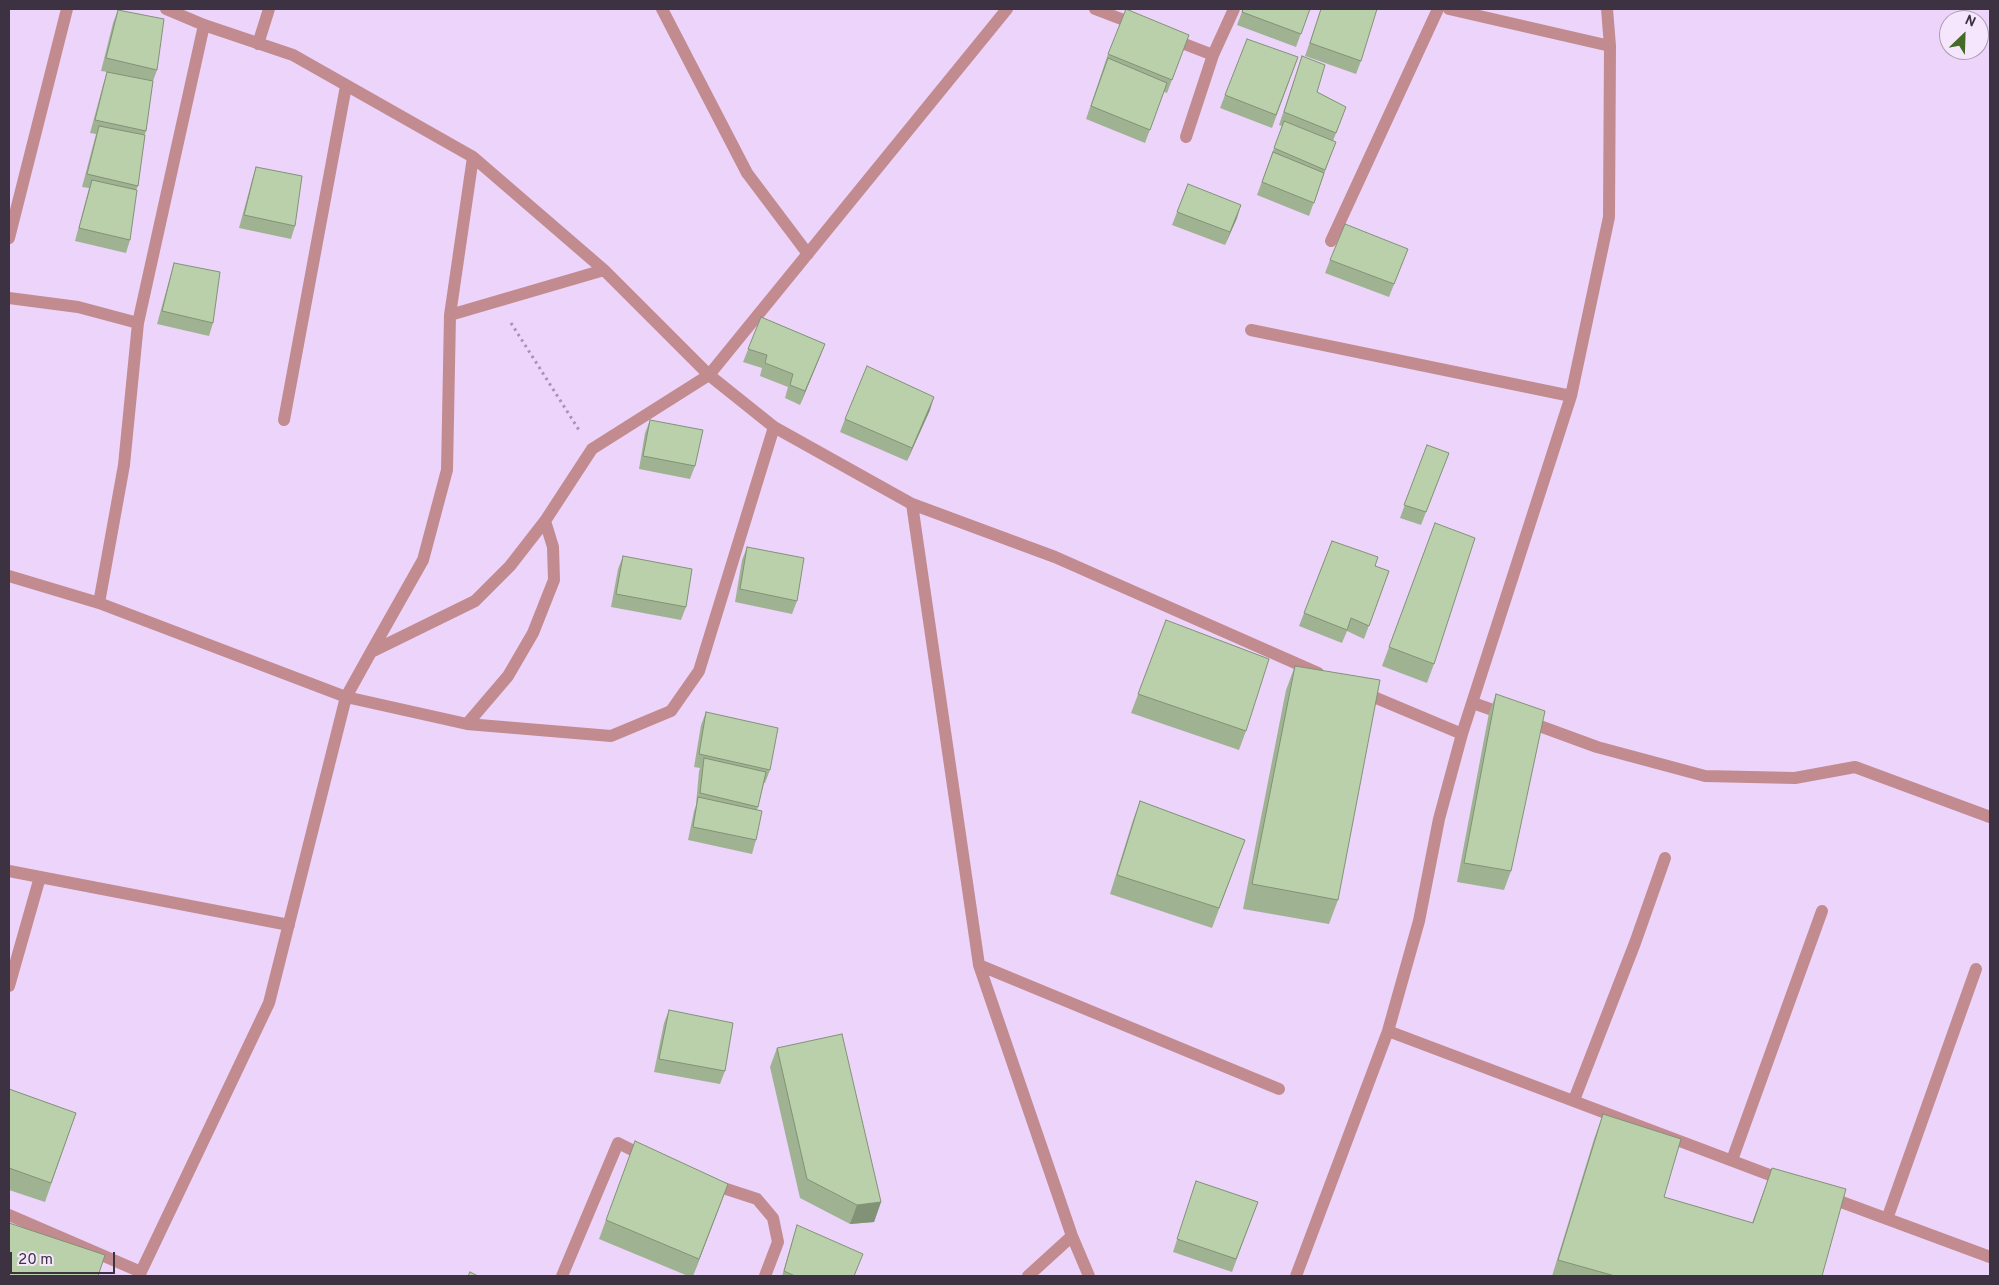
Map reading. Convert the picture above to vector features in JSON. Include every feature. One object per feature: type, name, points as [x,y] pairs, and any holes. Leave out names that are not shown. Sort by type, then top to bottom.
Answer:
[{"type":"street","points":[[9,238],[67,9]]},
{"type":"street","points":[[166,9],[204,25],[293,55],[473,157],[604,270],[709,375],[774,426],[912,504],[1055,556],[1202,624],[1328,677]]},
{"type":"street","points":[[258,44],[269,9]]},
{"type":"street","points":[[662,9],[747,172],[808,254]]},
{"type":"street","points":[[371,652],[475,601],[510,566],[545,521],[592,449],[709,375],[1007,9]]},
{"type":"street","points":[[1095,9],[1213,55]]},
{"type":"street","points":[[1186,137],[1213,55],[1234,9]]},
{"type":"street","points":[[1330,241],[1438,9]]},
{"type":"street","points":[[1449,9],[1610,46]]},
{"type":"street","points":[[1296,1276],[1388,1031],[1419,921],[1439,819],[1462,734],[1571,396],[1609,217],[1610,46],[1607,9]]},
{"type":"street","points":[[98,603],[124,465],[138,323],[204,25]]},
{"type":"street","points":[[284,420],[346,86]]},
{"type":"street","points":[[9,1214],[140,1274],[269,1003],[346,697],[423,560],[447,470],[450,315],[473,157]]},
{"type":"street","points":[[450,315],[604,270]]},
{"type":"street","points":[[9,298],[78,307],[138,323]]},
{"type":"street","points":[[1251,330],[1571,396]]},
{"type":"street","points":[[9,576],[98,603],[346,697],[467,724],[611,736],[671,711],[699,671],[774,426]]},
{"type":"street","points":[[912,504],[980,965],[1072,1236],[1089,1276]]},
{"type":"street","points":[[467,724],[508,676],[533,633],[554,580],[553,547],[545,521]]},
{"type":"street","points":[[1355,688],[1462,734]]},
{"type":"street","points":[[1472,703],[1597,747],[1705,776],[1795,778],[1855,767],[1990,817]]},
{"type":"street","points":[[1574,1100],[1635,944],[1665,858]]},
{"type":"street","points":[[9,872],[288,925]]},
{"type":"street","points":[[9,986],[40,877]]},
{"type":"street","points":[[1732,1160],[1822,911]]},
{"type":"street","points":[[980,965],[1278,1089]]},
{"type":"street","points":[[1887,1219],[1976,969]]},
{"type":"street","points":[[1388,1031],[1797,1185]]},
{"type":"street","points":[[562,1276],[618,1143],[660,1164]]},
{"type":"street","points":[[695,1178],[757,1199],[773,1218],[778,1242],[765,1276]]},
{"type":"street","points":[[1815,1192],[1990,1258]]},
{"type":"street","points":[[1028,1276],[1072,1236]]},
{"type":"path","points":[[497,301],[592,449]]},
{"type":"building","points":[[1126,9],[1189,35],[1172,80],[1108,54]]},
{"type":"building","points":[[1243,9],[1310,9],[1301,34],[1242,12]]},
{"type":"building","points":[[1321,9],[1377,9],[1361,61],[1310,43]]},
{"type":"building","points":[[118,10],[164,19],[157,70],[106,58]]},
{"type":"building","points":[[1247,39],[1298,57],[1276,115],[1225,95]]},
{"type":"building","points":[[1302,56],[1325,65],[1317,92],[1346,107],[1336,133],[1284,112]]},
{"type":"building","points":[[1108,58],[1167,83],[1150,130],[1091,106]]},
{"type":"building","points":[[107,72],[153,81],[146,131],[95,120]]},
{"type":"building","points":[[1284,121],[1336,142],[1325,170],[1274,148]]},
{"type":"building","points":[[99,126],[145,135],[138,186],[87,174]]},
{"type":"building","points":[[1273,152],[1324,173],[1314,203],[1262,182]]},
{"type":"building","points":[[256,167],[302,176],[295,226],[244,215]]},
{"type":"building","points":[[92,180],[137,190],[130,240],[79,228]]},
{"type":"building","points":[[1188,184],[1241,205],[1230,232],[1177,212]]},
{"type":"building","points":[[1345,224],[1408,249],[1394,284],[1330,260]]},
{"type":"building","points":[[174,263],[220,272],[213,323],[162,311]]},
{"type":"building","points":[[761,317],[825,344],[805,391],[790,385],[793,374],[765,363],[767,355],[748,349]]},
{"type":"building","points":[[867,366],[934,397],[912,448],[845,419]]},
{"type":"building","points":[[650,420],[703,430],[695,466],[643,456]]},
{"type":"building","points":[[1427,445],[1449,453],[1426,512],[1404,505]]},
{"type":"building","points":[[1435,523],[1475,538],[1434,664],[1389,647]]},
{"type":"building","points":[[1332,541],[1378,557],[1375,566],[1389,571],[1369,626],[1351,618],[1347,630],[1304,613]]},
{"type":"building","points":[[747,547],[804,558],[797,601],[740,589]]},
{"type":"building","points":[[623,556],[692,569],[686,607],[616,594]]},
{"type":"building","points":[[1166,620],[1269,659],[1246,731],[1138,694]]},
{"type":"building","points":[[1295,666],[1380,680],[1338,900],[1252,884]]},
{"type":"building","points":[[1496,694],[1545,711],[1511,871],[1464,863]]},
{"type":"building","points":[[706,712],[778,728],[770,770],[699,754]]},
{"type":"building","points":[[704,758],[766,772],[758,807],[700,793]]},
{"type":"building","points":[[698,797],[762,811],[756,840],[693,827]]},
{"type":"building","points":[[1140,801],[1245,840],[1219,908],[1117,875]]},
{"type":"building","points":[[669,1010],[733,1023],[725,1071],[659,1059]]},
{"type":"building","points":[[842,1034],[881,1202],[857,1205],[807,1179],[777,1048]]},
{"type":"building","points":[[9,1089],[76,1113],[51,1183],[9,1168]]},
{"type":"building","points":[[1603,1114],[1681,1139],[1664,1197],[1753,1223],[1772,1168],[1846,1189],[1822,1276],[1615,1276],[1558,1260]]},
{"type":"building","points":[[635,1141],[728,1184],[699,1259],[606,1220]]},
{"type":"building","points":[[1196,1181],[1258,1202],[1236,1259],[1177,1239]]},
{"type":"building","points":[[9,1223],[105,1255],[98,1276],[9,1276]]},
{"type":"building","points":[[797,1225],[863,1254],[854,1276],[795,1276],[784,1271]]},
{"type":"building","points":[[470,1272],[478,1276],[468,1276]]}]
